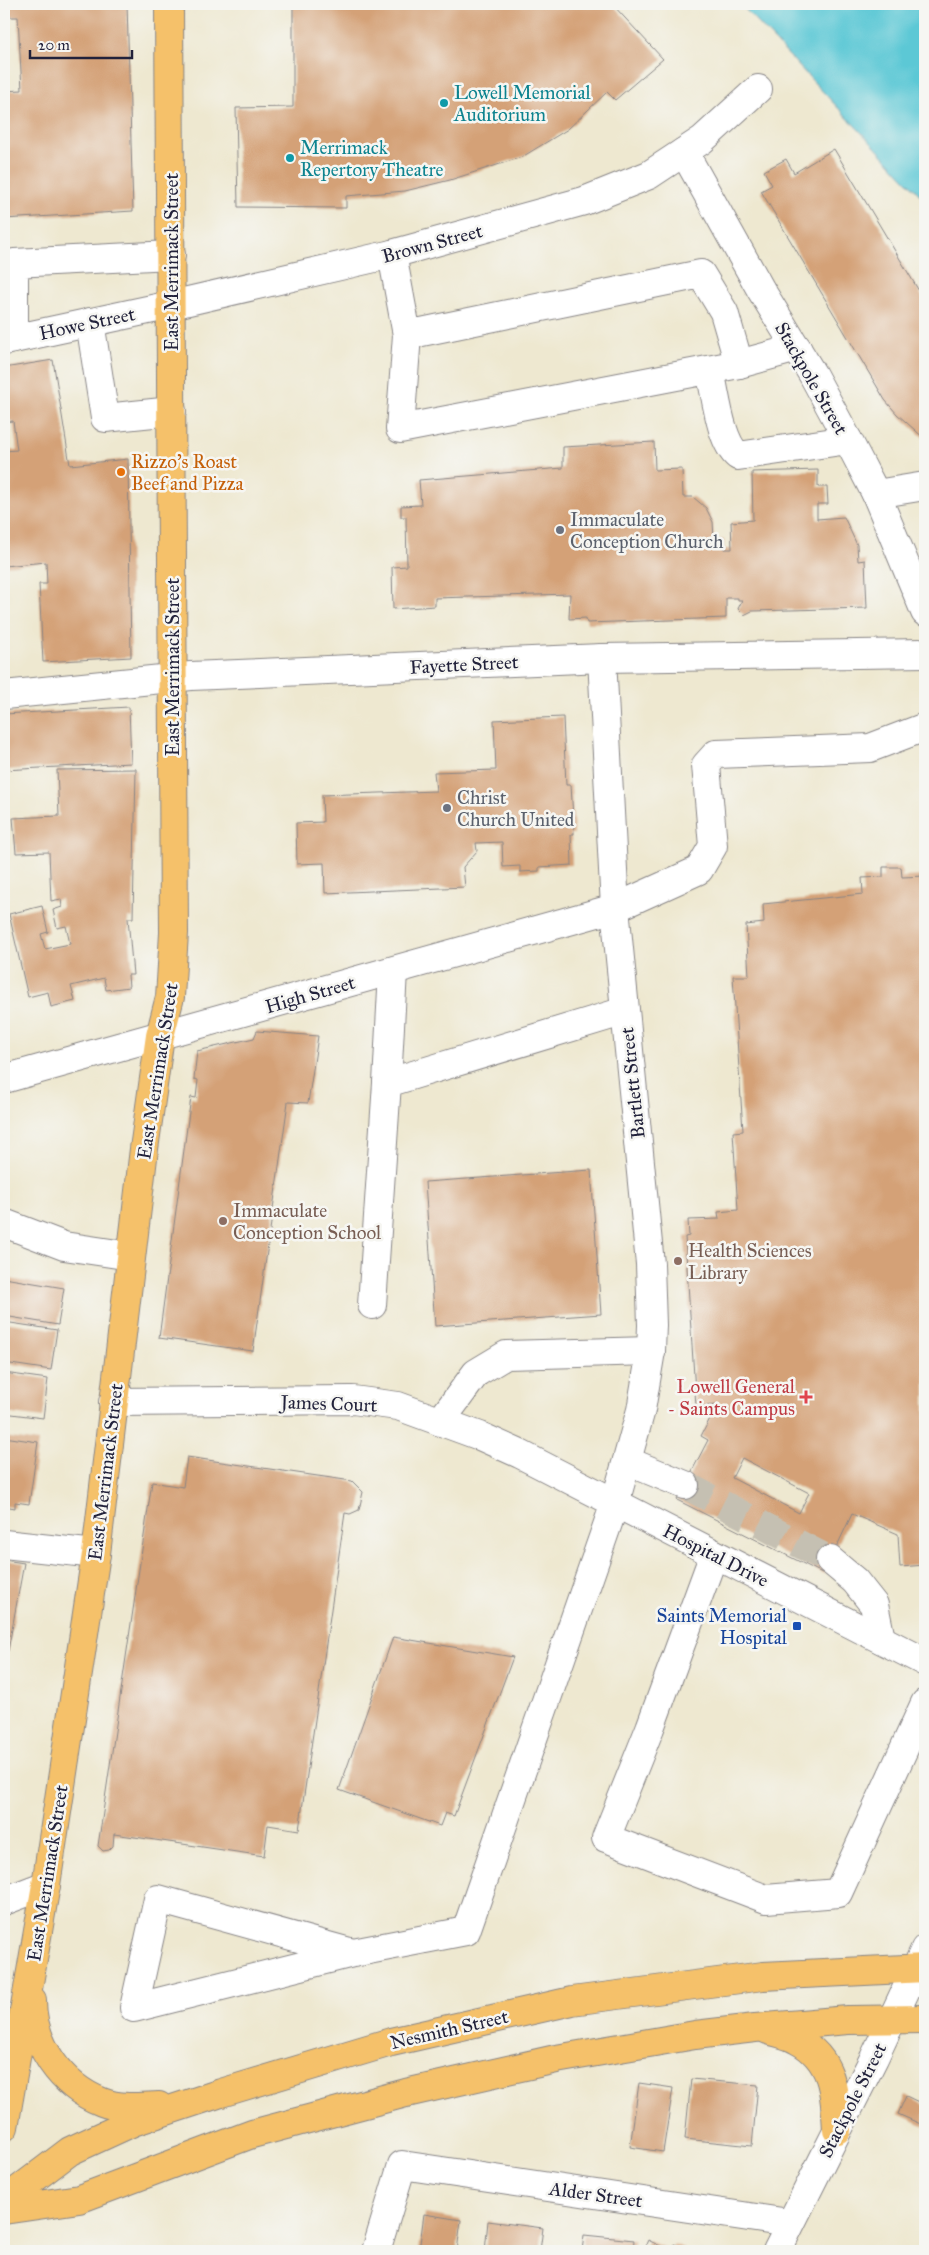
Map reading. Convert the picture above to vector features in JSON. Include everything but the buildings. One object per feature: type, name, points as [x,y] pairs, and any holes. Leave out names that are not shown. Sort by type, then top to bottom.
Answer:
[{"type":"main road","name":"East Merrimack Street","points":[[4,2127],[46,1885],[96,1554],[131,1256],[160,1036],[170,997],[174,933],[170,4]]},
{"type":"main road","name":"Nesmith Street","points":[[4,2201],[70,2151],[133,2122],[391,2042],[572,2001],[762,1976],[922,1962]]},
{"type":"main road","points":[[32,1963],[32,2013],[40,2041],[54,2066],[74,2087],[102,2103],[127,2107],[180,2106]]},
{"type":"main road","points":[[4,2210],[79,2199],[252,2134],[406,2093],[556,2060],[695,2035],[848,2020],[925,2019]]},
{"type":"main road","points":[[759,2028],[797,2039],[813,2050],[824,2065],[835,2090],[837,2130]]},
{"type":"street","name":"Brown Street","points":[[171,305],[392,254],[584,201],[649,175],[702,140],[758,89]]},
{"type":"street","name":"Stackpole Street","points":[[684,152],[761,290],[813,375],[848,440],[876,494],[925,612]]},
{"type":"street","points":[[392,254],[407,335],[400,429],[710,371],[797,348]]},
{"type":"street","points":[[9,340],[14,264],[171,255]]},
{"type":"street","points":[[407,335],[701,274],[724,312],[740,364]]},
{"type":"street","name":"Howe Street","points":[[9,340],[171,305]]},
{"type":"street","points":[[90,322],[105,418],[172,412]]},
{"type":"street","points":[[710,371],[724,432],[729,446],[738,456],[848,440]]},
{"type":"street","points":[[876,494],[925,486]]},
{"type":"street","name":"Fayette Street","points":[[4,695],[172,677],[602,658],[925,653]]},
{"type":"street","name":"Bartlett Street","points":[[353,1953],[466,1931],[615,1503],[641,1410],[651,1351],[650,1264],[615,908],[602,658]]},
{"type":"street","name":"High Street","points":[[4,1079],[615,908],[699,870],[713,846],[706,765],[716,754],[870,748],[925,727]]},
{"type":"street","points":[[372,1305],[393,971]]},
{"type":"street","points":[[386,1083],[625,1011]]},
{"type":"street","points":[[4,1223],[64,1246],[131,1256]]},
{"type":"street","points":[[440,1422],[476,1374],[506,1356],[651,1351]]},
{"type":"street","name":"James Court","points":[[113,1402],[353,1400],[398,1406],[480,1436],[615,1503]]},
{"type":"street","points":[[627,1461],[685,1485]]},
{"type":"street","name":"Hospital Drive","points":[[615,1503],[925,1662]]},
{"type":"street","points":[[4,1544],[96,1554]]},
{"type":"street","points":[[714,1554],[680,1648],[606,1838],[766,1899],[838,1893],[925,1704]]},
{"type":"street","points":[[830,1560],[855,1581],[874,1605],[881,1639]]},
{"type":"street","points":[[4,1901],[46,1885]]},
{"type":"street","points":[[158,1899],[353,1953],[277,1972],[134,2008],[158,1899]]},
{"type":"street","name":"Stackpole Street","points":[[777,2251],[891,2020],[922,1962]]},
{"type":"street","name":"Alder Street","points":[[376,2251],[402,2165],[790,2223]]},
{"type":"water","points":[[740,4],[925,4],[925,200],[744,8]]},
{"type":"tunnel","points":[[685,1485],[830,1560]]},
{"type":"place","name":"Lowell Memorial Auditorium","points":[[444,103]]},
{"type":"place","name":"Merrimack Repertory Theatre","points":[[290,158]]},
{"type":"place","name":"Rizzo's Roast Beef and Pizza","points":[[121,472]]},
{"type":"place","name":"Immaculate Conception Church","points":[[560,530]]},
{"type":"place","name":"Christ Church United","points":[[447,808]]},
{"type":"place","name":"Immaculate Conception School","points":[[223,1221]]},
{"type":"place","name":"Health Sciences Library","points":[[678,1261]]},
{"type":"place","name":"Lowell General - Saints Campus","points":[[806,1397]]},
{"type":"place","name":"Saints Memorial Hospital","points":[[797,1626]]}]
